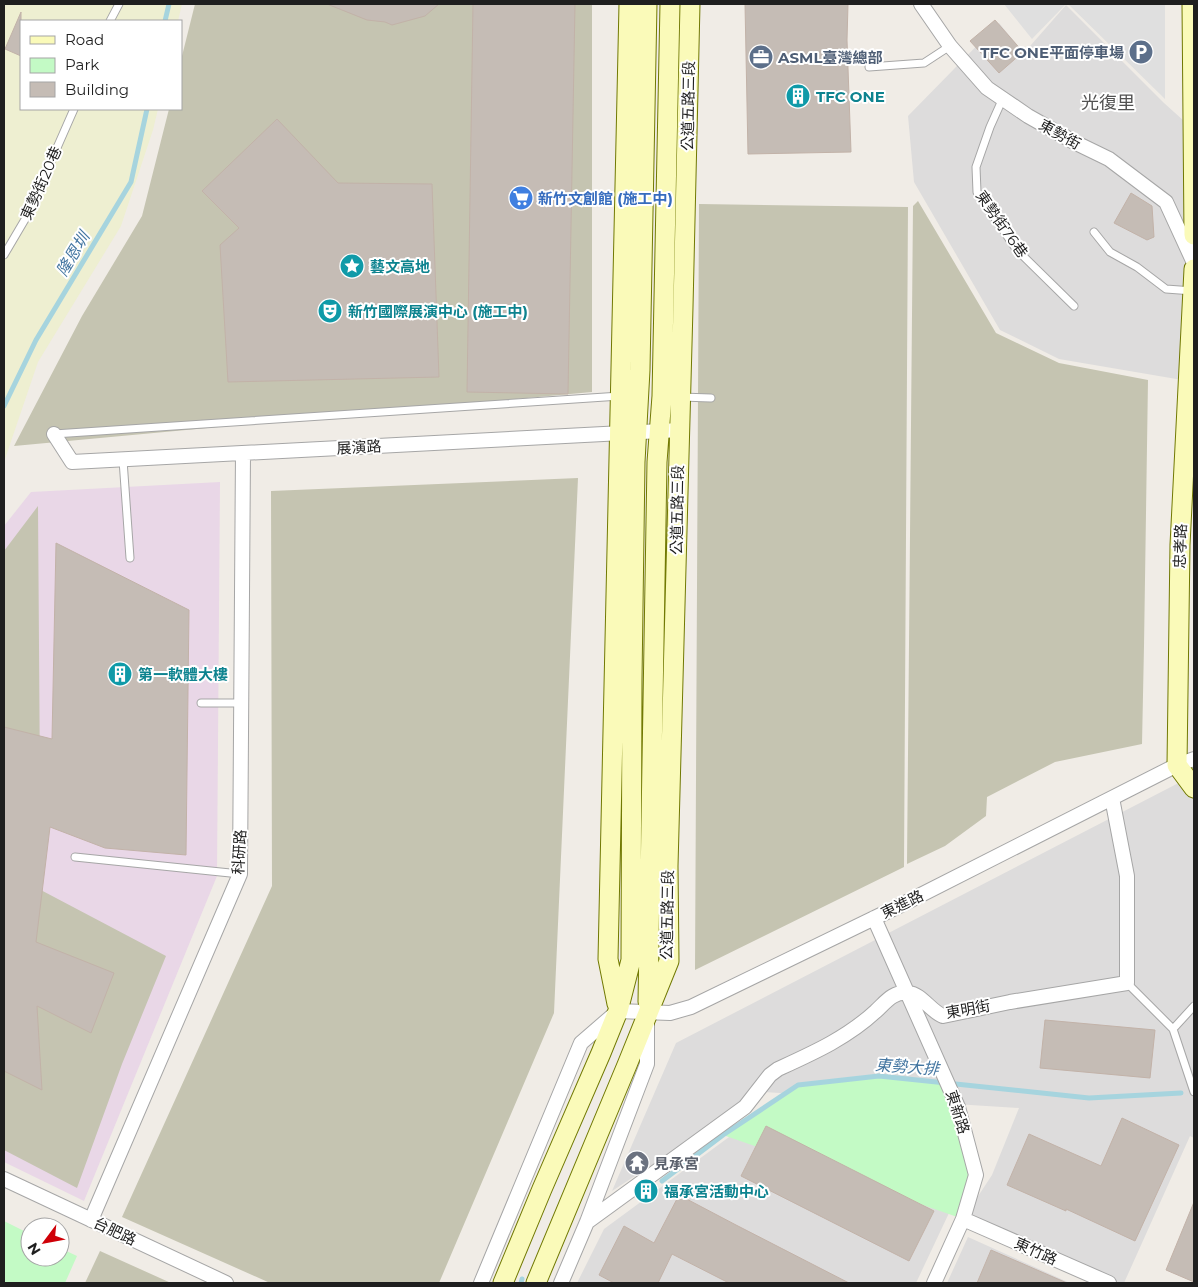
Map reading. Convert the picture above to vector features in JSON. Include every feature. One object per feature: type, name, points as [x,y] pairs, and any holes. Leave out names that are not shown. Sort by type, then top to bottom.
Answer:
[{"type":"street","name":"公道五路三段","points":[[561,1283],[587,1222],[647,1064],[657,472],[660,431],[651,396],[628,4]]},
{"type":"street","name":"公道五路三段","points":[[536,1283],[669,961],[668,866],[680,430],[651,396],[647,4]]},
{"type":"street","name":"公道五路三段","points":[[651,396],[670,4]]},
{"type":"street","name":"公道五路三段","points":[[503,1283],[618,1011],[631,960],[635,462],[629,433],[651,396],[690,4]]},
{"type":"street","name":"東勢街","points":[[921,4],[950,46],[987,88],[1028,116],[1109,159],[1166,202],[1194,264]]},
{"type":"street","points":[[1192,4],[1194,236]]},
{"type":"street","name":"忠孝路","points":[[1186,762],[1183,545],[1191,408],[1194,269]]},
{"type":"street","name":"展演路","points":[[54,434],[72,462],[680,430]]},
{"type":"street","name":"科研路","points":[[91,1220],[240,874],[243,453]]},
{"type":"street","points":[[1186,762],[1194,788]]},
{"type":"street","name":"東進路","points":[[618,1011],[670,1013],[691,1007],[1186,762]]},
{"type":"street","points":[[1112,798],[1127,876],[1127,982]]},
{"type":"street","name":"東新路","points":[[874,918],[958,1107],[976,1175],[963,1219],[934,1283]]},
{"type":"street","name":"東明街","points":[[908,993],[942,1016],[1127,982]]},
{"type":"street","points":[[587,1222],[745,1107],[770,1075],[778,1069],[835,1042],[864,1022],[887,999],[895,995],[908,993]]},
{"type":"street","points":[[481,1283],[581,1042],[618,1011]]},
{"type":"street","name":"台肥路","points":[[4,1179],[226,1283]]},
{"type":"street","name":"東竹路","points":[[963,1219],[1109,1283]]},
{"type":"lane","points":[[111,20],[119,4]]},
{"type":"lane","points":[[869,66],[924,63],[950,46]]},
{"type":"lane","name":"東勢街76巷","points":[[1003,98],[990,127],[976,167],[976,192],[1016,249],[1074,306]]},
{"type":"lane","name":"東勢街20巷","points":[[4,255],[27,216],[74,110]]},
{"type":"lane","points":[[1094,232],[1110,252],[1137,267],[1166,289],[1193,291]]},
{"type":"lane","points":[[54,434],[651,396],[711,398]]},
{"type":"lane","points":[[122,460],[130,558]]},
{"type":"lane","points":[[201,703],[242,703]]},
{"type":"lane","points":[[75,857],[240,874]]},
{"type":"lane","points":[[1127,982],[1172,1029],[1194,1092]]},
{"type":"lane","points":[[1172,1029],[1194,1006]]},
{"type":"shaded area","points":[[4,4],[182,4],[178,20],[20,20],[20,110],[158,110],[153,130],[121,226],[38,362],[4,462]]},
{"type":"shaded area","name":"藝文高地","points":[[195,4],[592,4],[592,392],[14,446],[82,316],[142,216],[169,110],[182,110],[182,56]]},
{"type":"shaded area","name":"TFC ONE平面停車場","points":[[1004,4],[1066,4],[1032,39]]},
{"type":"shaded area","name":"TFC ONE平面停車場","points":[[1068,4],[1165,4],[1165,99]]},
{"type":"shaded area","points":[[1066,5],[1164,103],[1194,130],[1194,382],[1059,359],[1000,330],[914,182],[908,116],[999,23],[1024,53]]},
{"type":"shaded area","points":[[918,201],[996,333],[1059,363],[1148,380],[1144,646],[1142,744],[1055,762],[987,797],[986,816],[945,846],[907,864],[913,206]]},
{"type":"shaded area","points":[[699,204],[908,207],[904,867],[695,970]]},
{"type":"shaded area","points":[[578,478],[554,1013],[439,1283],[270,1283],[122,1217],[272,886],[271,491]]},
{"type":"shaded area","points":[[220,482],[217,876],[84,1201],[4,1162],[4,526],[31,492]]},
{"type":"shaded area","points":[[38,506],[40,785],[37,888],[166,956],[122,1064],[77,1188],[4,1150],[4,551]]},
{"type":"shaded area","points":[[1194,775],[1194,1138],[1190,1136],[1124,1283],[1109,1283],[963,1219],[992,1175],[1019,1108],[764,1092],[612,1191],[676,1043]]},
{"type":"shaded area","points":[[759,1115],[949,1213],[916,1283],[577,1283],[604,1229]]},
{"type":"shaded area","points":[[968,1237],[1070,1283],[947,1283]]},
{"type":"shaded area","points":[[100,1251],[171,1283],[85,1283]]},
{"type":"green space","points":[[879,1076],[947,1083],[976,1175],[963,1219],[723,1135],[798,1085]]},
{"type":"green space","points":[[4,1221],[20,1229],[20,1267],[70,1267],[70,1253],[77,1256],[65,1283],[4,1283]]},
{"type":"building","points":[[327,4],[439,4],[425,16],[392,25],[385,22],[367,20]]},
{"type":"building","name":"新竹文創館 (施工中)","points":[[473,4],[575,4],[568,394],[467,392]]},
{"type":"building","name":"TFC ONE","points":[[745,4],[848,4],[847,40],[851,152],[748,154]]},
{"type":"building","points":[[21,12],[20,56],[5,49]]},
{"type":"building","points":[[995,20],[1023,52],[999,73],[970,41]]},
{"type":"building","name":"新竹國際展演中心 (施工中)","points":[[277,119],[338,183],[432,184],[439,377],[228,382],[220,245],[239,228],[202,191]]},
{"type":"building","points":[[1131,193],[1152,206],[1154,237],[1147,240],[1114,223]]},
{"type":"building","name":"第一軟體大樓","points":[[56,543],[189,610],[186,855],[105,848],[50,827],[36,942],[114,973],[91,1033],[37,1006],[42,1090],[4,1071],[4,727],[52,739]]},
{"type":"building","points":[[1045,1020],[1155,1030],[1150,1078],[1040,1068]]},
{"type":"building","points":[[1122,1118],[1179,1145],[1135,1241],[1066,1209],[1066,1211],[1007,1185],[1029,1134],[1101,1166]]},
{"type":"building","points":[[766,1126],[934,1211],[909,1261],[741,1176]]},
{"type":"building","points":[[679,1195],[849,1283],[729,1283],[672,1254],[658,1283],[614,1283],[599,1275],[624,1226],[654,1243]]},
{"type":"building","points":[[1194,1202],[1194,1282],[1166,1270]]},
{"type":"building","points":[[991,1250],[1067,1283],[977,1283]]},
{"type":"waterway","name":"隆恩圳","points":[[165,20],[169,4]]},
{"type":"waterway","name":"隆恩圳","points":[[4,406],[36,340],[131,182],[147,110]]},
{"type":"waterway","name":"東勢大排","points":[[662,1181],[723,1135],[798,1085],[879,1076],[1089,1098],[1181,1093]]},
{"type":"waterway","name":"東勢大排","points":[[521,1283],[522,1279]]},
{"type":"place","name":"TFC ONE平面停車場","points":[[1141,52]]},
{"type":"place","name":"ASML臺灣總部","points":[[761,57]]},
{"type":"place","name":"TFC ONE","points":[[798,96]]},
{"type":"place","name":"新竹文創館 (施工中)","points":[[521,198]]},
{"type":"place","name":"藝文高地","points":[[352,266]]},
{"type":"place","name":"新竹國際展演中心 (施工中)","points":[[330,311]]},
{"type":"place","name":"第一軟體大樓","points":[[120,674]]},
{"type":"place","name":"見承宮","points":[[637,1163]]},
{"type":"place","name":"福承宮活動中心","points":[[646,1191]]},
{"type":"district","name":"光復里","points":[[1108,103]]}]
